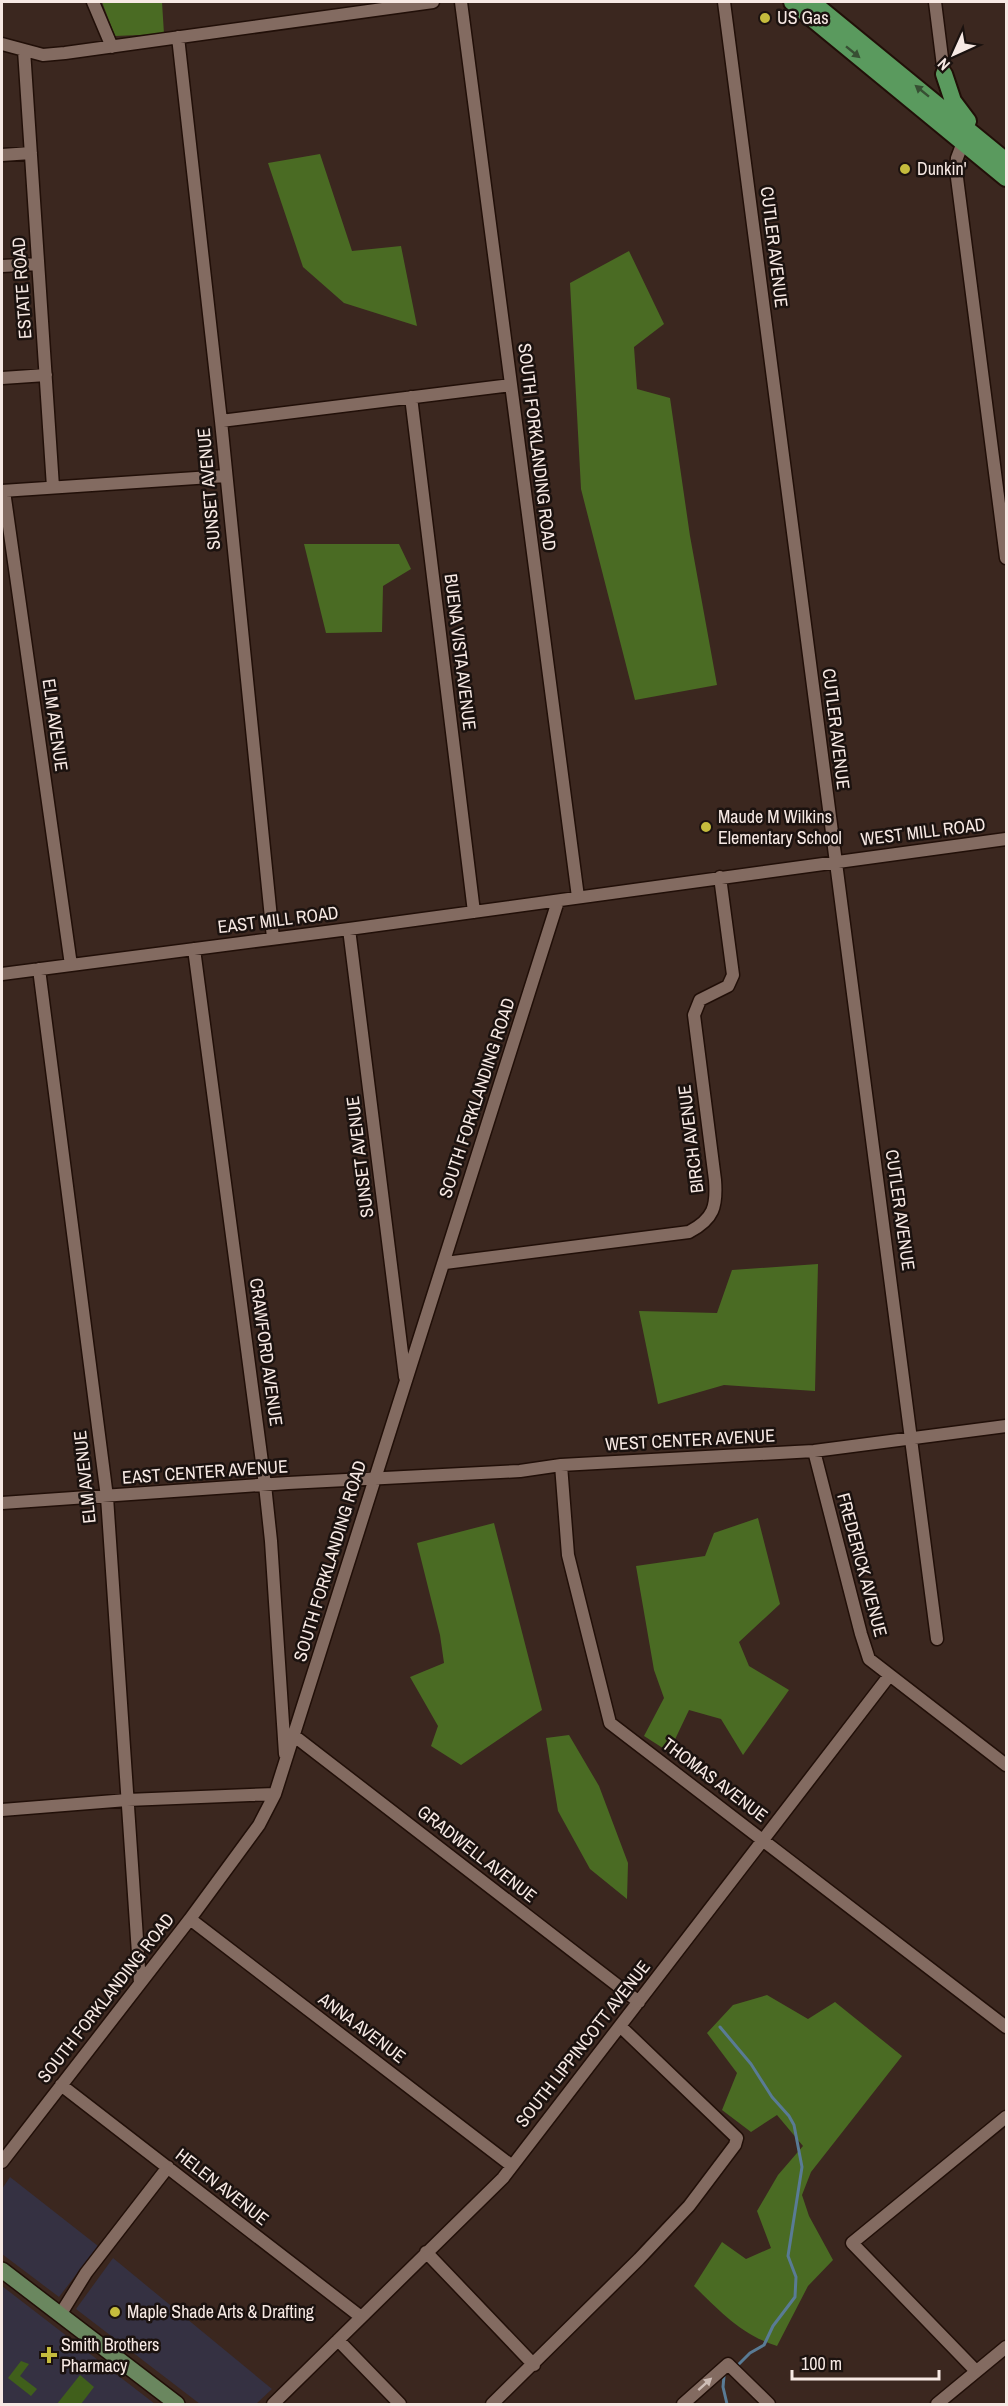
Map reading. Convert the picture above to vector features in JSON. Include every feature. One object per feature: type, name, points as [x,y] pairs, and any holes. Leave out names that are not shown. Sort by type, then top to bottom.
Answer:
[{"type":"highway","points":[[792,2],[1006,178]]},
{"type":"highway","points":[[812,2],[1003,158]]},
{"type":"highway","points":[[944,74],[957,108],[1003,158]]},
{"type":"main road","points":[[2,2270],[177,2404]]},
{"type":"street","points":[[93,2],[112,47]]},
{"type":"street","points":[[2,44],[43,54],[55,54],[434,2]]},
{"type":"street","name":"SOUTH FORKLANDING ROAD","points":[[461,2],[578,897]]},
{"type":"street","name":"CUTLER AVENUE","points":[[724,2],[937,1639]]},
{"type":"street","points":[[935,2],[944,74]]},
{"type":"street","name":"SUNSET AVENUE","points":[[178,38],[221,421],[273,938]]},
{"type":"street","name":"ESTATE ROAD","points":[[24,50],[53,487]]},
{"type":"street","points":[[963,142],[957,158],[957,170],[1006,558]]},
{"type":"street","points":[[2,155],[31,153]]},
{"type":"street","points":[[2,266],[38,264]]},
{"type":"street","points":[[2,378],[46,375]]},
{"type":"street","points":[[221,421],[511,385]]},
{"type":"street","name":"BUENA VISTA AVENUE","points":[[411,397],[474,912]]},
{"type":"street","points":[[3,491],[226,476]]},
{"type":"street","name":"ELM AVENUE","points":[[3,491],[71,965]]},
{"type":"street","name":"WEST MILL ROAD","points":[[558,901],[1006,839]]},
{"type":"street","name":"BIRCH AVENUE","points":[[445,1263],[690,1232],[707,1219],[716,1201],[715,1180],[694,1015],[700,1000],[728,986],[733,975],[720,877]]},
{"type":"street","name":"SOUTH FORKLANDING ROAD","points":[[2,2162],[190,1919],[259,1825],[275,1794],[558,901]]},
{"type":"street","name":"EAST MILL ROAD","points":[[2,974],[558,901]]},
{"type":"street","name":"SUNSET AVENUE","points":[[349,929],[405,1381]]},
{"type":"street","name":"CRAWFORD AVENUE","points":[[194,949],[272,1541],[286,1761]]},
{"type":"street","name":"ELM AVENUE","points":[[39,969],[106,1497],[140,1983]]},
{"type":"street","name":"WEST CENTER AVENUE","points":[[375,1478],[520,1471],[561,1466],[814,1451],[1006,1426]]},
{"type":"street","name":"FREDERICK AVENUE","points":[[814,1451],[869,1659],[1006,1764]]},
{"type":"street","name":"THOMAS AVENUE","points":[[561,1466],[568,1555],[610,1723],[1006,2027]]},
{"type":"street","name":"EAST CENTER AVENUE","points":[[2,1503],[375,1478]]},
{"type":"street","name":"SOUTH LIPPINCOTT AVENUE","points":[[273,2404],[476,2205],[512,2166],[889,1676]]},
{"type":"street","name":"GRADWELL AVENUE","points":[[293,1736],[639,2002]]},
{"type":"street","points":[[2,1810],[127,1800],[275,1794]]},
{"type":"street","name":"ANNA AVENUE","points":[[190,1919],[512,2166]]},
{"type":"street","points":[[492,2404],[534,2365],[689,2206],[735,2145],[737,2138],[620,2026]]},
{"type":"street","name":"HELEN AVENUE","points":[[61,2085],[361,2317]]},
{"type":"street","points":[[976,2371],[852,2243],[1006,2117]]},
{"type":"street","points":[[60,2315],[86,2273],[168,2168]]},
{"type":"street","points":[[426,2252],[534,2365]]},
{"type":"street","points":[[338,2340],[400,2404]]},
{"type":"street","points":[[937,2404],[1006,2347]]},
{"type":"street","points":[[683,2404],[728,2364],[769,2404]]},
{"type":"shaded area","points":[[10,2177],[98,2246],[59,2297],[2,2254],[2,2189]]},
{"type":"shaded area","points":[[113,2258],[272,2389],[256,2404],[200,2404],[76,2309]]},
{"type":"shaded area","points":[[2,2286],[155,2404],[2,2404]]},
{"type":"green space","points":[[102,2],[162,2],[164,34],[115,36]]},
{"type":"green space","points":[[320,154],[352,251],[401,246],[417,326],[344,303],[303,267],[268,163]]},
{"type":"green space","points":[[629,251],[664,324],[634,347],[637,389],[670,398],[690,536],[717,685],[635,700],[581,489],[570,283]]},
{"type":"green space","points":[[304,544],[399,544],[411,569],[383,586],[382,632],[326,633]]},
{"type":"green space","points":[[818,1264],[815,1391],[724,1385],[658,1404],[639,1311],[717,1313],[732,1270]]},
{"type":"green space","points":[[758,1518],[780,1604],[739,1642],[749,1666],[789,1690],[743,1755],[721,1719],[689,1710],[669,1752],[644,1736],[664,1698],[654,1670],[636,1566],[705,1556],[714,1533]]},
{"type":"green space","points":[[494,1523],[542,1710],[461,1765],[431,1746],[438,1726],[410,1677],[444,1663],[440,1635],[417,1543]]},
{"type":"green space","points":[[569,1735],[599,1786],[628,1863],[627,1899],[590,1869],[558,1811],[546,1738]]},
{"type":"green space","points":[[767,1995],[808,2019],[835,2002],[902,2056],[811,2172],[802,2195],[809,2216],[833,2260],[808,2286],[777,2346],[742,2329],[694,2286],[722,2242],[746,2259],[771,2248],[757,2211],[778,2175],[803,2146],[777,2115],[751,2132],[722,2110],[737,2073],[707,2033],[733,2005]]},
{"type":"green space","points":[[21,2361],[29,2364],[20,2376],[37,2389],[31,2396],[8,2378]]},
{"type":"green space","points":[[80,2375],[94,2387],[81,2404],[57,2404]]},
{"type":"waterway","points":[[720,2027],[751,2064],[772,2097],[789,2116],[794,2125],[802,2167],[788,2256],[796,2277],[795,2297],[773,2326],[764,2345],[750,2353],[739,2364]]},
{"type":"waterway","points":[[724,2376],[723,2387],[727,2404]]},
{"type":"place","name":"US Gas","points":[[765,18]]},
{"type":"place","name":"Dunkin'","points":[[905,169]]},
{"type":"place","name":"Maude M Wilkins Elementary School","points":[[706,827]]},
{"type":"place","name":"Maple Shade Arts & Drafting","points":[[115,2312]]},
{"type":"place","name":"Smith Brothers Pharmacy","points":[[49,2355]]}]
